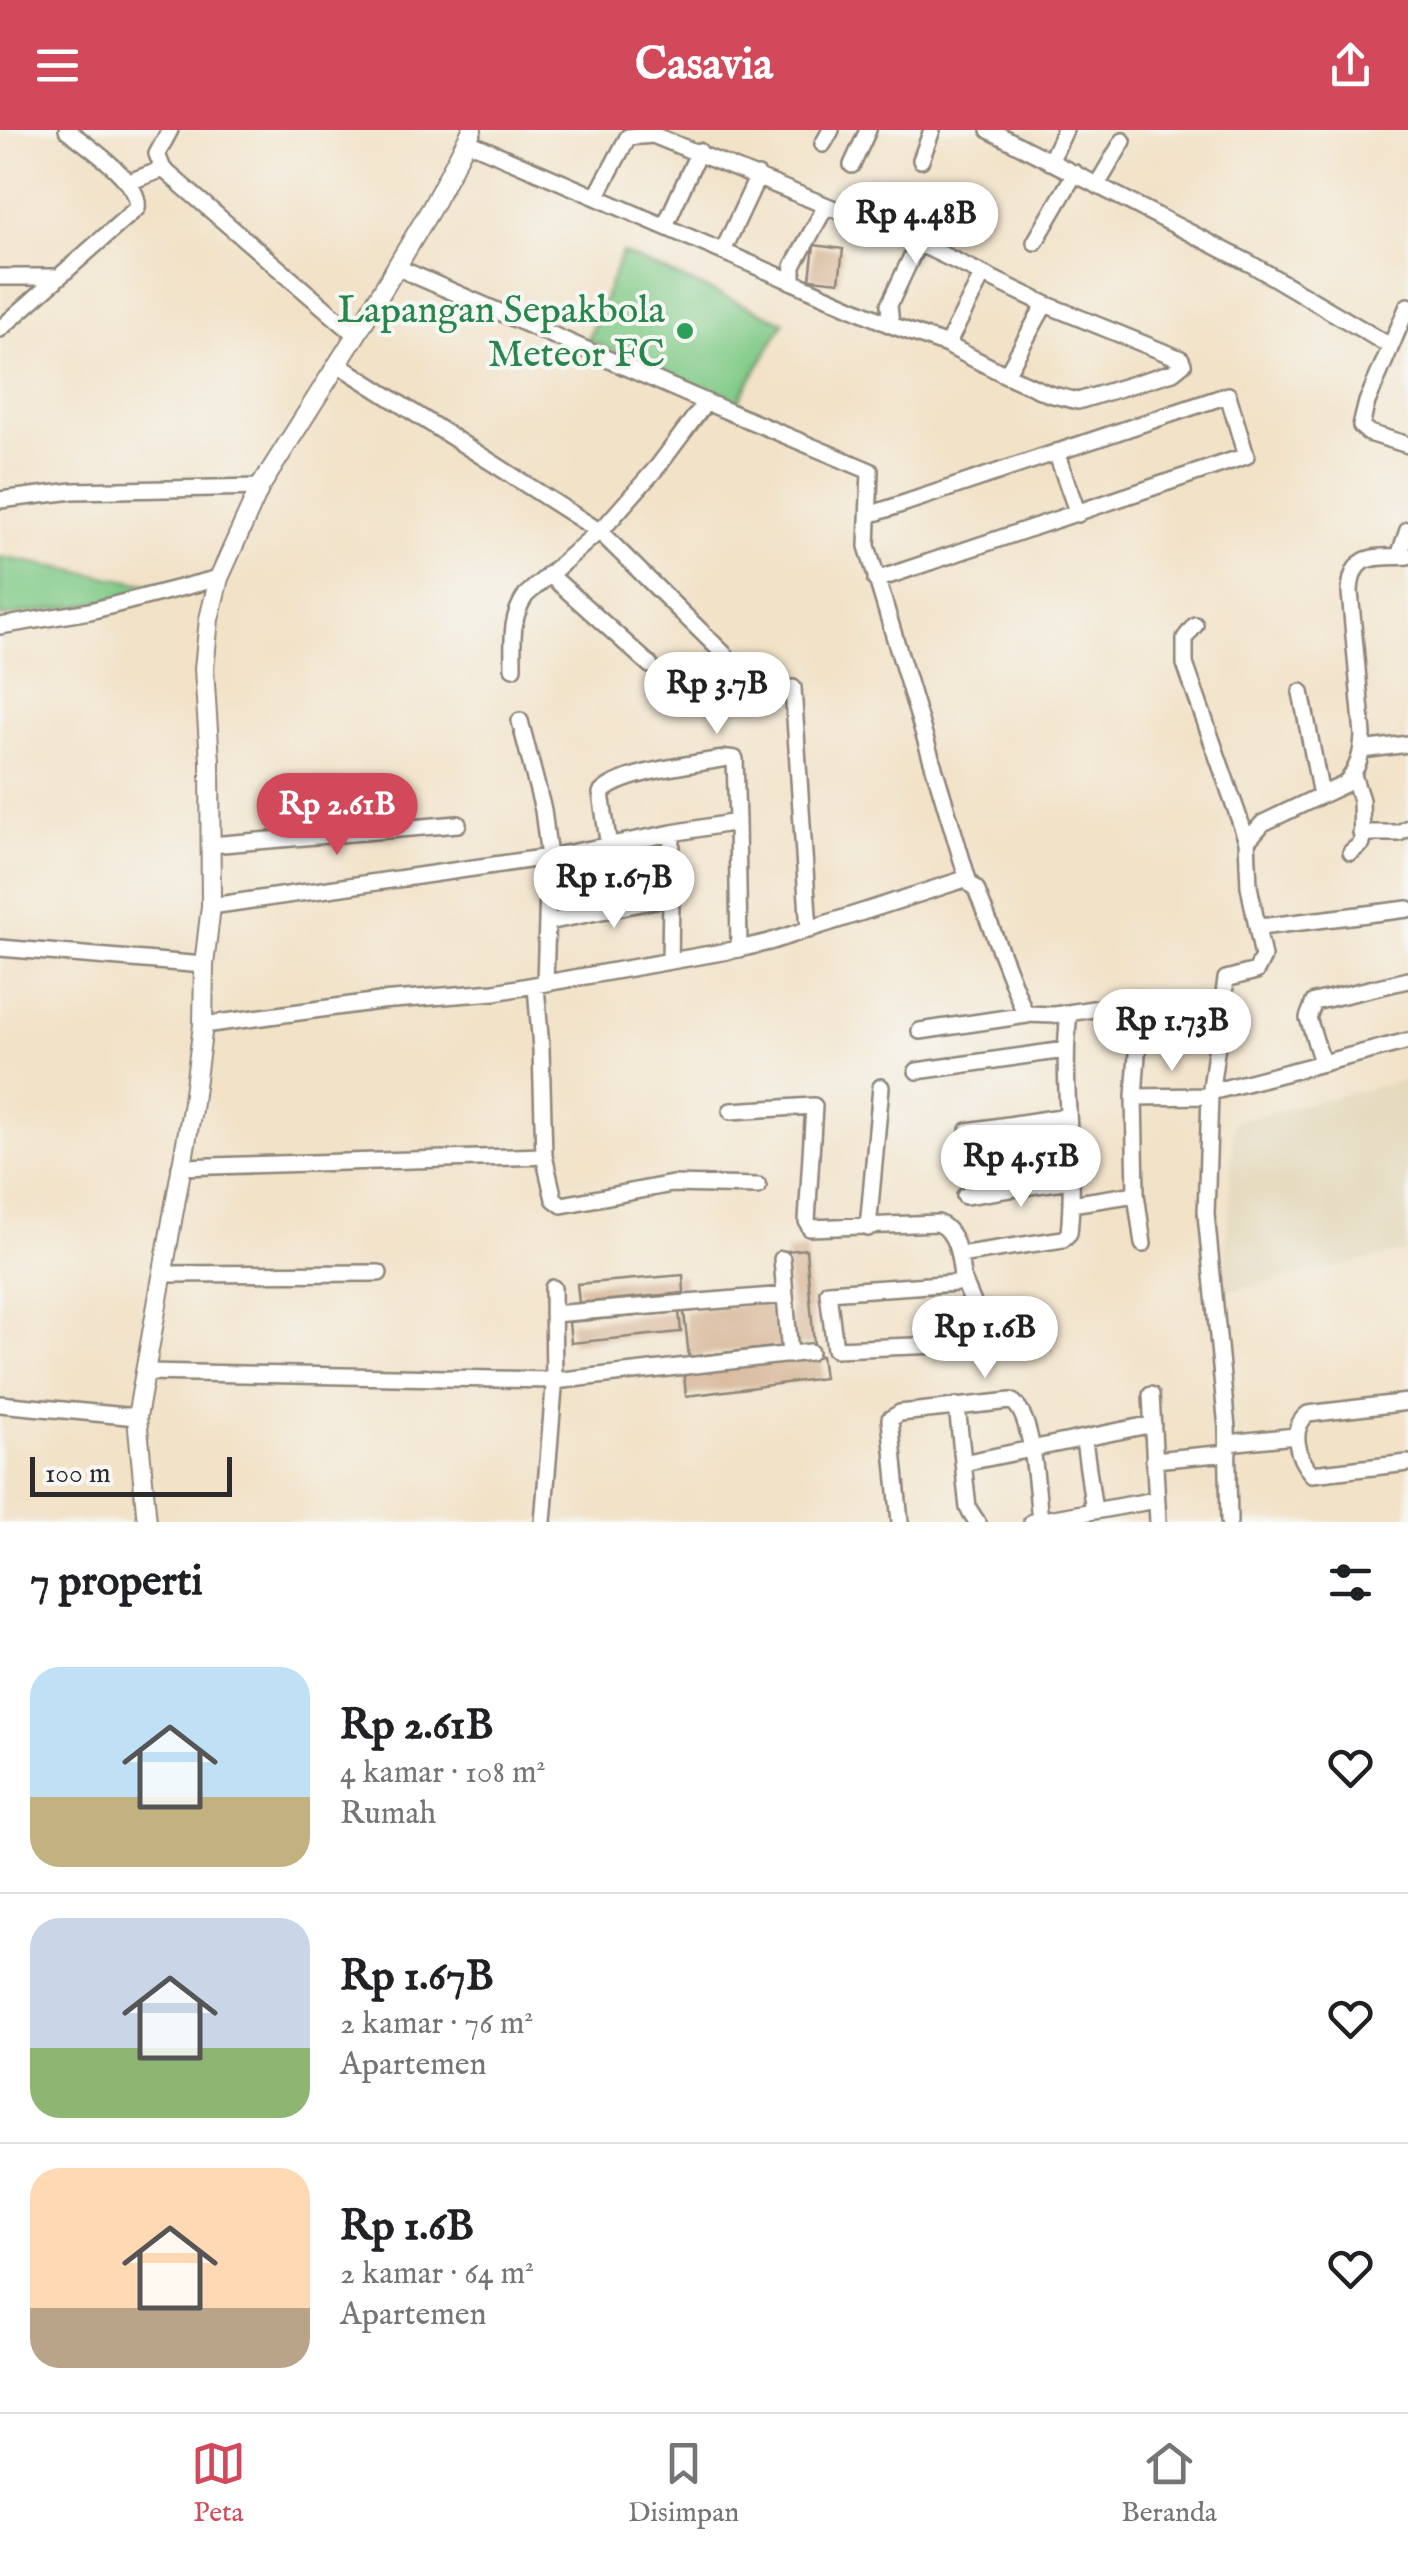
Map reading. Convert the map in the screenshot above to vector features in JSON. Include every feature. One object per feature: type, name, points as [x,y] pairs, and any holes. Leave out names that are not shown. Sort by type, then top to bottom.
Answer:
[{"type":"main road","points":[[147,1522],[136,1417],[203,1025],[204,965],[211,906],[204,669],[209,619],[219,578],[260,486],[339,365],[469,136]]},
{"type":"street","points":[[0,329],[137,208],[138,196],[129,182],[67,130]]},
{"type":"street","points":[[852,165],[868,130]]},
{"type":"street","points":[[921,160],[932,130]]},
{"type":"street","points":[[1050,162],[1066,130]]},
{"type":"street","points":[[168,131],[157,154],[162,168],[356,336]]},
{"type":"street","points":[[994,131],[1251,264],[1390,346]]},
{"type":"street","points":[[469,136],[596,197],[891,325],[947,344],[1049,394],[1078,401],[1173,372],[1183,364],[1181,359],[1045,304],[918,243],[652,135],[629,134],[596,197]]},
{"type":"street","points":[[1097,185],[1122,141]]},
{"type":"street","points":[[665,226],[699,152]]},
{"type":"street","points":[[129,182],[162,168]]},
{"type":"street","points":[[1035,242],[1075,173]]},
{"type":"street","points":[[723,251],[758,176]]},
{"type":"street","points":[[794,282],[793,266],[826,206]]},
{"type":"street","points":[[891,325],[889,305],[918,243]]},
{"type":"street","points":[[396,267],[868,468],[871,474],[867,546],[876,580],[968,880],[976,889],[1021,1011],[1026,1015]]},
{"type":"street","points":[[947,344],[983,274]]},
{"type":"street","points":[[0,277],[60,277]]},
{"type":"street","points":[[1006,374],[1045,304]]},
{"type":"street","points":[[1408,306],[1361,426],[1369,433],[1408,446]]},
{"type":"street","points":[[339,365],[599,530],[725,655]]},
{"type":"street","points":[[869,515],[1228,395],[1246,456],[876,580]]},
{"type":"street","points":[[513,668],[513,624],[518,607],[659,466],[706,402]]},
{"type":"street","points":[[1056,452],[1078,514]]},
{"type":"street","points":[[0,500],[73,491],[260,486]]},
{"type":"street","points":[[1246,841],[1263,823],[1345,784],[1353,775],[1363,743],[1351,573],[1363,561],[1404,556],[1408,530]]},
{"type":"street","points":[[550,574],[650,665]]},
{"type":"street","points":[[0,626],[90,611],[219,578]]},
{"type":"street","points":[[1195,626],[1185,638],[1185,664],[1246,841],[1263,956],[1256,971],[1226,978],[1210,1094],[1206,1214],[1228,1448],[1229,1522]]},
{"type":"street","points":[[793,688],[809,930]]},
{"type":"street","points":[[1301,692],[1321,795]]},
{"type":"street","points":[[520,721],[543,810],[549,857],[548,922],[540,984],[544,1156],[554,1199],[562,1205],[672,1184],[758,1186]]},
{"type":"street","points":[[1363,743],[1402,744]]},
{"type":"street","points":[[608,847],[601,793],[607,786],[728,758],[737,763],[739,949]]},
{"type":"street","points":[[1352,852],[1361,846],[1361,800],[1353,775]]},
{"type":"street","points":[[211,906],[549,857],[737,822]]},
{"type":"street","points":[[211,844],[458,824]]},
{"type":"street","points":[[1361,833],[1399,833],[1408,828]]},
{"type":"street","points":[[670,960],[672,834]]},
{"type":"street","points":[[203,1025],[540,984],[739,949],[968,880]]},
{"type":"street","points":[[548,922],[671,896]]},
{"type":"street","points":[[1260,927],[1408,909]]},
{"type":"street","points":[[0,948],[204,965]]},
{"type":"street","points":[[1322,1062],[1308,1018],[1314,1002],[1408,980]]},
{"type":"street","points":[[920,1031],[1026,1015],[1134,1005],[1139,1026],[1134,1097],[1136,1194],[1143,1244]]},
{"type":"street","points":[[960,1255],[1064,1238],[1069,1233],[1064,1050],[1069,1014]]},
{"type":"street","points":[[1134,1097],[1210,1094],[1408,1040]]},
{"type":"street","points":[[918,1071],[1064,1050]]},
{"type":"street","points":[[868,1228],[882,1087]]},
{"type":"street","points":[[731,1111],[814,1106],[807,1224],[810,1228],[941,1223],[960,1255],[962,1277],[984,1329],[976,1340],[967,1344],[834,1348],[827,1294],[830,1291],[953,1284],[962,1277]]},
{"type":"street","points":[[968,1131],[1068,1116]]},
{"type":"street","points":[[180,1167],[544,1156]]},
{"type":"street","points":[[965,1196],[1070,1180]]},
{"type":"street","points":[[1071,1204],[1136,1194]]},
{"type":"street","points":[[782,1259],[790,1355]]},
{"type":"street","points":[[162,1274],[379,1273]]},
{"type":"street","points":[[543,1522],[554,1384],[553,1288]]},
{"type":"street","points":[[554,1314],[784,1295]]},
{"type":"street","points":[[554,1384],[810,1352]]},
{"type":"street","points":[[146,1372],[536,1378],[554,1384]]},
{"type":"street","points":[[1152,1395],[1158,1522]]},
{"type":"street","points":[[900,1522],[890,1419],[900,1413],[1015,1402],[1022,1410],[1032,1451],[1040,1521]]},
{"type":"street","points":[[1408,1402],[1308,1414],[1302,1418],[1295,1436],[1304,1464],[1312,1474],[1408,1463]]},
{"type":"street","points":[[0,1404],[136,1417]]},
{"type":"street","points":[[956,1406],[968,1508],[977,1522]]},
{"type":"street","points":[[963,1463],[1153,1424]]},
{"type":"street","points":[[1154,1460],[1295,1436]]},
{"type":"street","points":[[1084,1440],[1094,1511]]},
{"type":"street","points":[[1030,1522],[1156,1500]]},
{"type":"shaded area","points":[[1408,1079],[1408,1251],[1223,1292],[1234,1121]]},
{"type":"green space","name":"Lapangan Sepakbola Meteor FC","points":[[622,253],[784,322],[737,403],[588,340]]},
{"type":"green space","points":[[0,557],[161,587],[115,600],[0,617]]},
{"type":"building","points":[[814,245],[843,249],[839,282],[810,279]]},
{"type":"building","points":[[806,1249],[814,1345],[793,1347],[786,1251]]},
{"type":"building","points":[[683,1275],[684,1293],[579,1303],[577,1284]]},
{"type":"building","points":[[778,1301],[784,1346],[689,1357],[684,1312]]},
{"type":"building","points":[[679,1312],[681,1332],[571,1343],[569,1322]]},
{"type":"building","points":[[821,1356],[824,1378],[686,1396],[684,1374]]},
{"type":"place","name":"Lapangan Sepakbola Meteor FC","points":[[685,331]]}]
